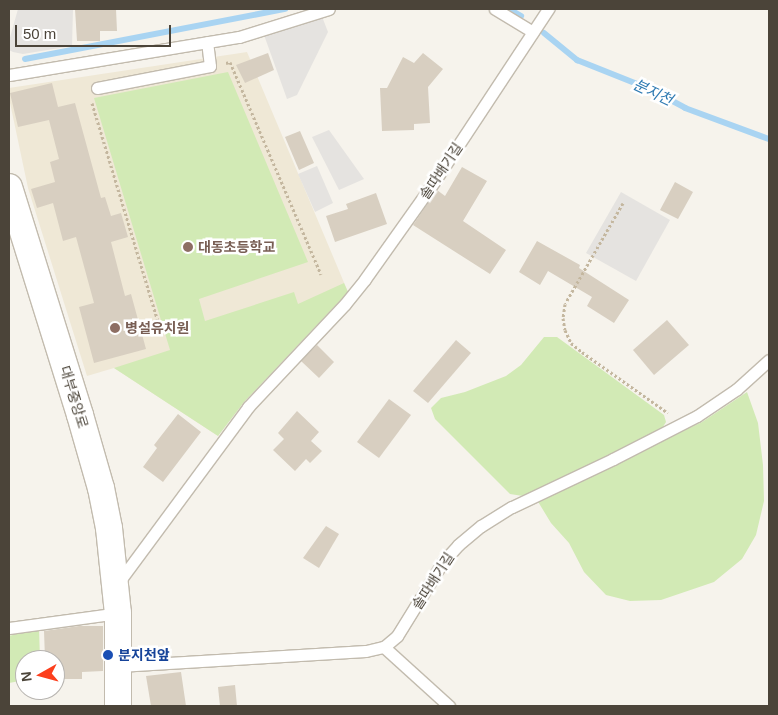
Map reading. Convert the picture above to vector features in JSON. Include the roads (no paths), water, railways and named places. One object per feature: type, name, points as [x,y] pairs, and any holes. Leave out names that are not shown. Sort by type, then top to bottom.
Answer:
[{"type":"street","name":"대부중앙로","points":[[9,187],[101,488],[117,585],[118,706]]},
{"type":"lane","points":[[9,75],[239,37],[329,9]]},
{"type":"lane","points":[[495,9],[533,32]]},
{"type":"lane","name":"솔따배기길","points":[[117,585],[248,406],[345,304],[365,279],[436,179],[548,9]]},
{"type":"lane","points":[[97,88],[210,66],[207,42]]},
{"type":"lane","name":"솔따배기길","points":[[384,647],[397,636],[442,563],[458,544],[481,526],[512,507],[682,424],[738,390],[769,360]]},
{"type":"lane","points":[[9,628],[118,612]]},
{"type":"lane","points":[[119,666],[356,652],[384,647],[449,706]]},
{"type":"waterway","name":"분지천","points":[[25,59],[285,9]]},
{"type":"waterway","name":"분지천","points":[[509,9],[521,16]]},
{"type":"waterway","name":"분지천","points":[[544,33],[577,60],[650,89],[685,108],[769,139]]},
{"type":"place","name":"대동초등학교","points":[[188,247]]},
{"type":"place","name":"병설유치원","points":[[115,328]]},
{"type":"place","name":"분지천앞","points":[[108,655]]}]
